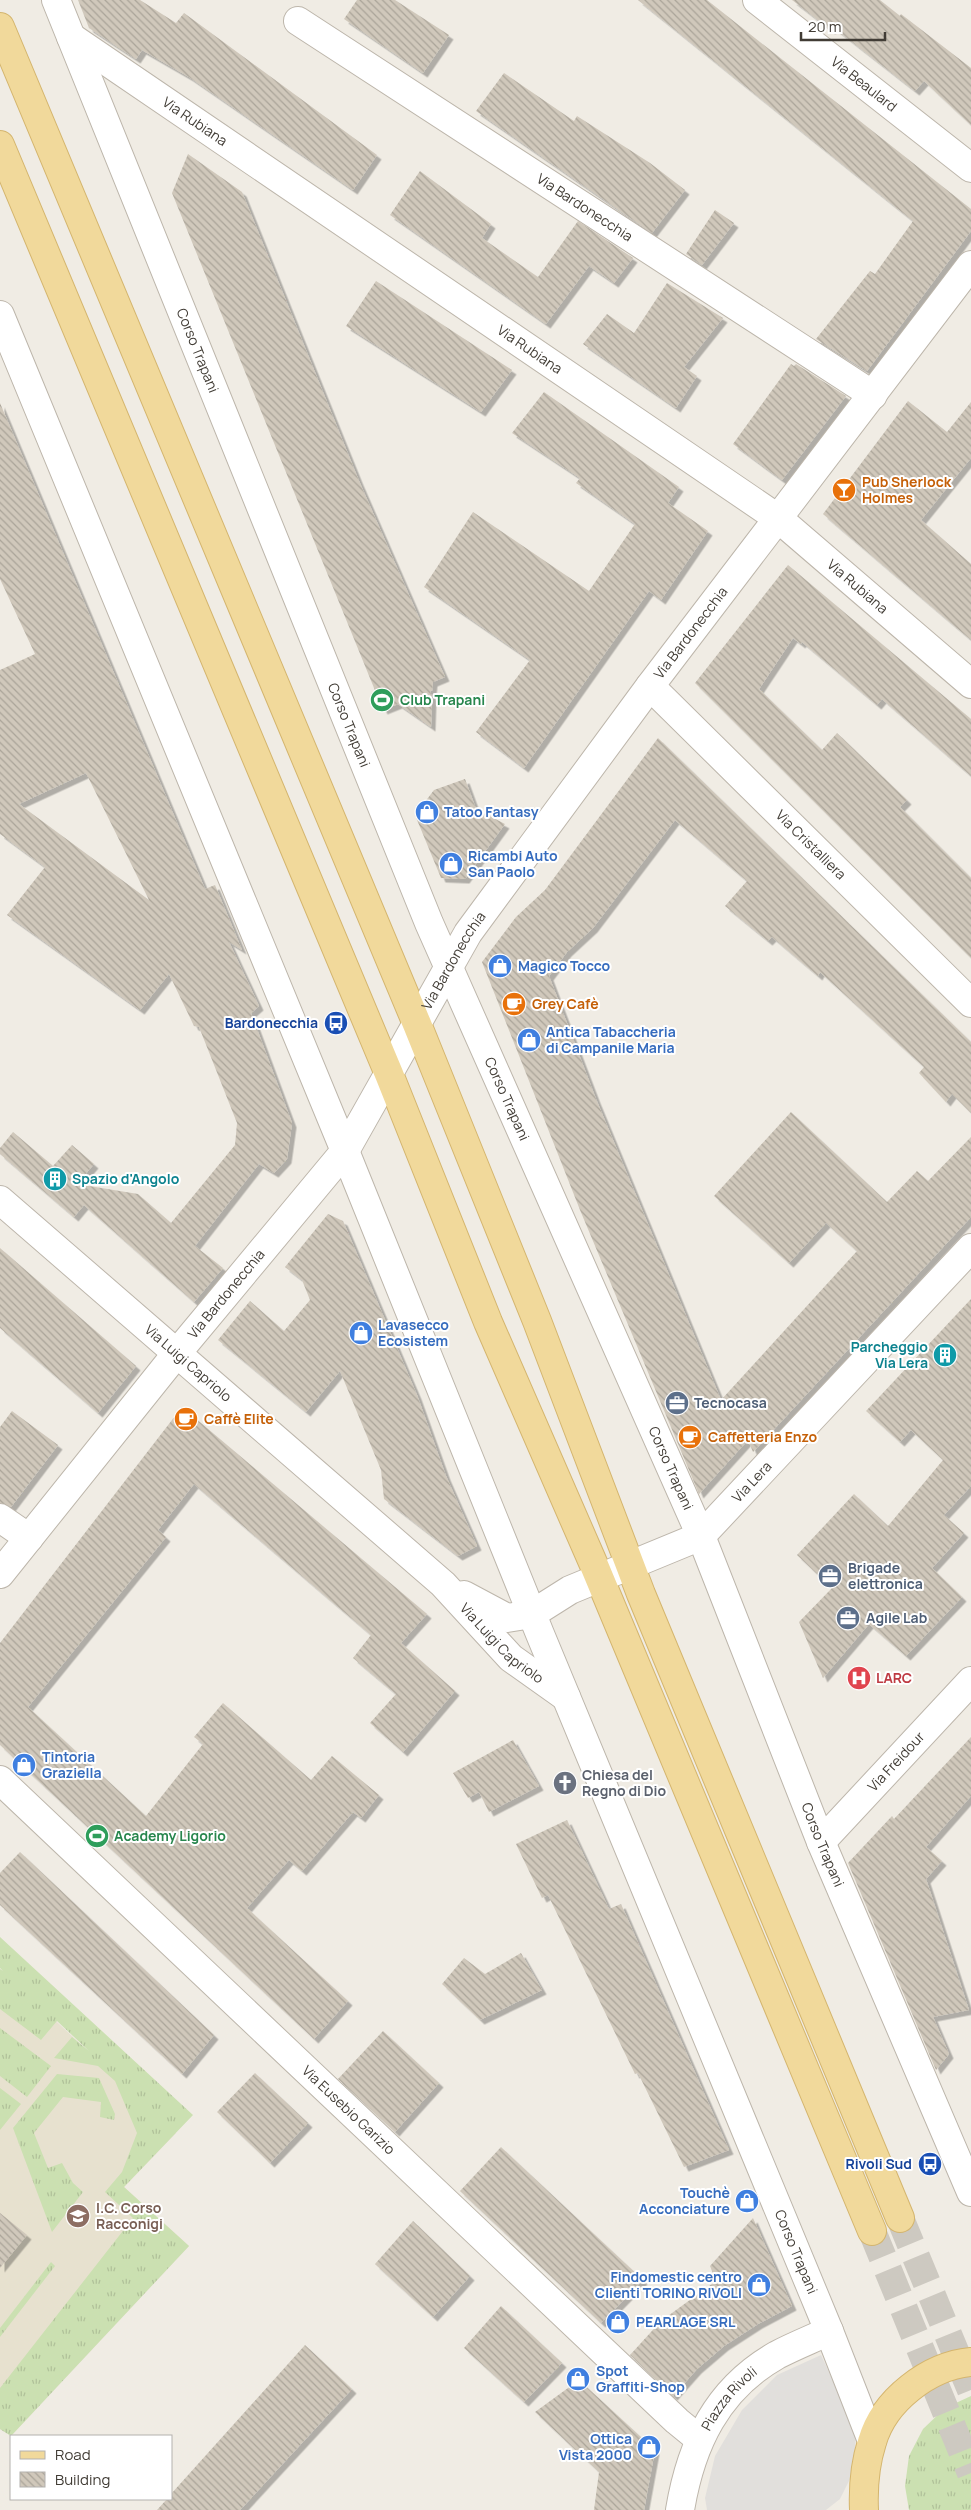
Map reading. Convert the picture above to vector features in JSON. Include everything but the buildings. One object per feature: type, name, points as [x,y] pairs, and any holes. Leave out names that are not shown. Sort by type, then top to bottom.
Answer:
[{"type":"main road","points":[[0,27],[417,1024],[537,1322],[630,1565],[900,2218]]},
{"type":"main road","points":[[0,145],[389,1074],[488,1322],[599,1577],[872,2231]]},
{"type":"main road","points":[[864,2510],[864,2476],[872,2441],[882,2421],[895,2403],[923,2378],[958,2363],[971,2362]]},
{"type":"street","name":"Corso Trapani","points":[[56,0],[448,967],[700,1536],[821,1842],[971,2192]]},
{"type":"street","name":"Via Beaulard","points":[[757,0],[971,168]]},
{"type":"street","name":"Via Bardonecchia","points":[[298,21],[873,395]]},
{"type":"street","name":"Via Rubiana","points":[[71,38],[779,519],[971,684]]},
{"type":"street","name":"Via Bardonecchia","points":[[0,1574],[177,1353],[345,1151],[473,926],[650,686],[971,265]]},
{"type":"street","name":"Corso Trapani","points":[[0,315],[345,1151],[566,1697],[829,2331],[872,2441]]},
{"type":"street","name":"Via Cristalliera","points":[[650,686],[971,1003]]},
{"type":"street","name":"Via Luigi Capriolo","points":[[0,1200],[444,1584],[511,1658],[566,1697]]},
{"type":"street","name":"Via Lera","points":[[532,1614],[570,1590],[700,1536],[971,1248]]},
{"type":"street","points":[[0,1518],[29,1538]]},
{"type":"street","name":"Via Luigi Capriolo","points":[[444,1584],[507,1618],[532,1614]]},
{"type":"street","name":"Via Freidour","points":[[821,1842],[971,1681]]},
{"type":"street","name":"Via Eusebio Garizio","points":[[0,1780],[677,2421],[699,2439]]},
{"type":"street","name":"Piazza Rivoli","points":[[680,2510],[689,2468],[699,2439],[718,2408],[740,2381],[777,2355],[829,2331]]},
{"type":"shaded area","name":"I.C. Corso Racconigi","points":[[0,1969],[176,2133],[124,2187],[189,2246],[12,2435],[0,2429]]},
{"type":"shaded area","points":[[821,2355],[856,2430],[851,2477],[840,2499],[826,2510],[707,2510],[705,2498],[715,2456],[742,2410],[777,2375]]},
{"type":"green space","points":[[0,1937],[193,2115],[124,2187],[189,2246],[10,2435],[0,2429],[0,2388],[133,2218],[105,2192],[122,2172],[137,2133],[115,2081],[98,2066],[54,2058],[72,2037],[89,2051],[57,2021],[41,2040],[0,2009],[0,1969],[3,1971],[0,1968]]},
{"type":"green space","points":[[0,2028],[51,2066],[27,2097],[0,2076]]},
{"type":"green space","points":[[57,2074],[99,2078],[115,2114],[114,2120],[100,2117],[101,2102],[63,2097],[34,2133],[48,2168],[62,2163],[73,2183],[83,2192],[52,2232],[13,2128]]},
{"type":"green space","points":[[0,2088],[21,2104],[0,2130]]},
{"type":"green space","points":[[51,2262],[55,2266],[0,2337],[0,2328]]},
{"type":"green space","points":[[971,2396],[971,2510],[909,2510],[905,2486],[909,2456],[923,2429],[945,2408]]},
{"type":"tunnel","points":[[900,2218],[971,2390]]},
{"type":"tunnel","points":[[872,2231],[971,2473]]},
{"type":"place","name":"Pub Sherlock Holmes","points":[[844,490]]},
{"type":"place","name":"Club Trapani","points":[[382,700]]},
{"type":"place","name":"Tatoo Fantasy","points":[[427,812]]},
{"type":"place","name":"Ricambi Auto San Paolo","points":[[451,864]]},
{"type":"place","name":"Magico Tocco","points":[[500,966]]},
{"type":"place","name":"Grey Cafè","points":[[514,1004]]},
{"type":"place","name":"Bardonecchia","points":[[336,1023]]},
{"type":"place","name":"Antica Tabaccheria di Campanile Maria","points":[[529,1040]]},
{"type":"place","name":"Spazio d'Angolo","points":[[55,1179]]},
{"type":"place","name":"Lavasecco Ecosistem","points":[[361,1333]]},
{"type":"place","name":"Parcheggio Via Lera","points":[[945,1355]]},
{"type":"place","name":"Tecnocasa","points":[[677,1403]]},
{"type":"place","name":"Caffè Elite","points":[[186,1419]]},
{"type":"place","name":"Caffetteria Enzo","points":[[690,1437]]},
{"type":"place","name":"Brigade elettronica","points":[[830,1576]]},
{"type":"place","name":"Agile Lab","points":[[848,1618]]},
{"type":"place","name":"LARC","points":[[859,1678]]},
{"type":"place","name":"Tintoria Graziella","points":[[24,1765]]},
{"type":"place","name":"Chiesa del Regno di Dio","points":[[565,1783]]},
{"type":"place","name":"Academy Ligorio","points":[[97,1836]]},
{"type":"place","name":"Rivoli Sud","points":[[930,2164]]},
{"type":"place","name":"Touchè Acconciature","points":[[747,2201]]},
{"type":"place","name":"I.C. Corso Racconigi","points":[[78,2216]]},
{"type":"place","name":"Findomestic centro Clienti TORINO RIVOLI","points":[[759,2285]]},
{"type":"place","name":"PEARLAGE SRL","points":[[618,2322]]},
{"type":"place","name":"Spot Graffiti-Shop","points":[[578,2379]]},
{"type":"place","name":"Ottica Vista 2000","points":[[649,2447]]}]
